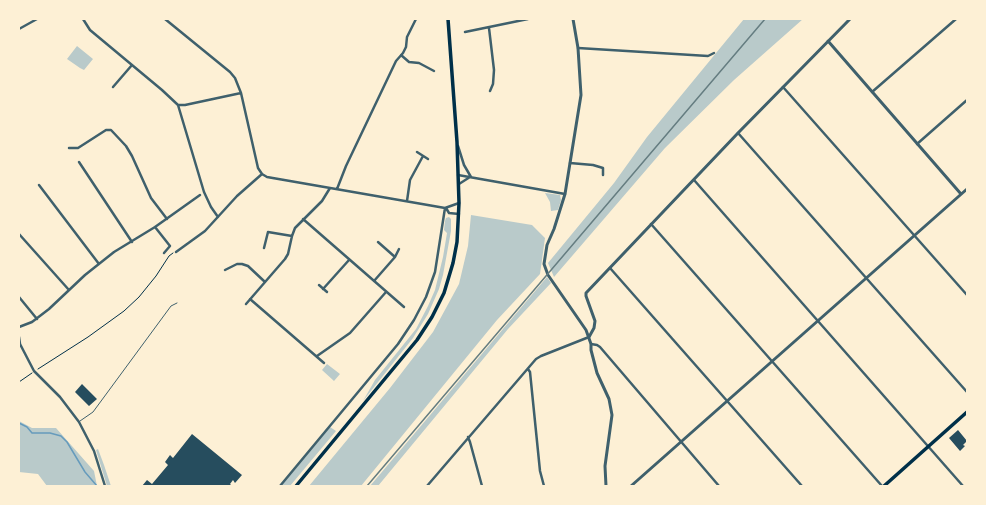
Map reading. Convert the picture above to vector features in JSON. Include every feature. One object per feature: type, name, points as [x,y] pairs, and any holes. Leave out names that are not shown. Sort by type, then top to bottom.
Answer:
[{"type":"main road","points":[[296,486],[417,340],[432,317],[444,293],[453,263],[457,242],[459,214],[457,142],[448,19]]},
{"type":"main road","points":[[883,486],[967,412]]},
{"type":"street","points":[[19,29],[37,19]]},
{"type":"street","points":[[83,19],[90,30],[178,105],[204,192],[211,207],[218,216]]},
{"type":"street","points":[[165,19],[230,72],[236,80],[241,93],[258,168],[262,174],[267,177],[445,208],[459,203]]},
{"type":"street","points":[[337,189],[346,166],[396,61],[406,47],[407,37],[416,19]]},
{"type":"street","points":[[465,32],[528,19]]},
{"type":"street","points":[[573,19],[578,48],[581,95],[565,194],[554,229],[547,245],[544,264],[548,275],[589,337],[597,373],[612,408],[605,466],[606,486]]},
{"type":"street","points":[[426,486],[536,359],[540,356],[589,337],[594,328],[595,321],[586,293],[738,133],[850,19]]},
{"type":"street","points":[[872,92],[956,19]]},
{"type":"street","points":[[489,28],[494,70],[493,84],[490,91]]},
{"type":"street","points":[[828,41],[917,144],[962,193],[967,196]]},
{"type":"street","points":[[578,48],[708,56],[714,53]]},
{"type":"street","points":[[401,55],[409,62],[419,63],[434,71]]},
{"type":"street","points":[[114,87],[132,65]]},
{"type":"street","points":[[783,87],[967,295]]},
{"type":"street","points":[[178,105],[185,106],[241,93]]},
{"type":"street","points":[[917,144],[967,100]]},
{"type":"street","points":[[69,148],[78,148],[106,130],[111,130],[132,156],[151,198],[167,218]]},
{"type":"street","points":[[738,133],[967,392]]},
{"type":"street","points":[[457,142],[464,165],[471,177]]},
{"type":"street","points":[[417,152],[428,159]]},
{"type":"street","points":[[407,202],[410,180],[423,156]]},
{"type":"street","points":[[79,162],[132,242]]},
{"type":"street","points":[[570,163],[593,165],[603,168],[603,175]]},
{"type":"street","points":[[176,252],[199,236],[237,196],[262,174]]},
{"type":"street","points":[[458,175],[565,194]]},
{"type":"street","points":[[458,184],[471,177]]},
{"type":"street","points":[[694,180],[963,486]]},
{"type":"street","points":[[39,186],[99,264]]},
{"type":"street","points":[[246,304],[286,258],[295,228],[322,201],[330,188]]},
{"type":"street","points":[[634,485],[967,189]]},
{"type":"street","points":[[19,327],[24,326],[49,309],[99,264],[200,195]]},
{"type":"street","points":[[445,208],[449,213],[459,214]]},
{"type":"street","points":[[280,486],[393,349],[414,320],[426,297],[435,272],[445,208]]},
{"type":"street","points":[[303,219],[404,307]]},
{"type":"street","points":[[651,224],[883,486]]},
{"type":"street","points":[[155,227],[170,246],[164,253]]},
{"type":"street","points":[[264,248],[268,232],[292,236]]},
{"type":"street","points":[[19,234],[69,290]]},
{"type":"street","points":[[378,242],[395,257]]},
{"type":"street","points":[[374,281],[395,257],[399,249]]},
{"type":"street","points":[[323,289],[349,260]]},
{"type":"street","points":[[225,270],[237,264],[242,264],[248,266],[265,282]]},
{"type":"street","points":[[610,268],[802,486]]},
{"type":"street","points":[[319,285],[327,292]]},
{"type":"street","points":[[317,356],[350,333],[386,292]]},
{"type":"street","points":[[19,297],[37,318]]},
{"type":"street","points":[[250,299],[324,363]]},
{"type":"street","points":[[19,337],[20,344],[34,371],[60,397],[79,422],[94,451],[105,486]]},
{"type":"street","points":[[591,344],[597,344],[600,347],[719,486]]},
{"type":"street","points":[[528,369],[530,372],[540,471],[544,486]]},
{"type":"street","points":[[468,437],[482,486]]},
{"type":"lane","points":[[79,422],[92,412],[171,306],[177,304]]},
{"type":"path","points":[[19,382],[88,337],[124,311],[149,285],[169,256],[176,252]]},
{"type":"shaded area","points":[[744,19],[803,19],[734,80],[665,148],[554,277],[548,263],[614,183],[647,137]]},
{"type":"shaded area","points":[[77,46],[93,59],[84,70],[67,59]]},
{"type":"shaded area","points":[[545,193],[560,195],[561,200],[558,210],[551,211],[550,202]]},
{"type":"shaded area","points":[[471,215],[532,225],[545,238],[540,274],[497,320],[361,486],[309,486],[390,388],[433,332],[459,284],[468,246]]},
{"type":"shaded area","points":[[449,217],[451,219],[451,231],[443,275],[439,289],[428,314],[413,338],[363,401],[375,380],[416,329],[428,306],[435,290],[443,257],[447,233],[444,230],[445,221],[446,218]]},
{"type":"shaded area","points":[[547,277],[551,283],[508,329],[378,486],[370,486]]},
{"type":"shaded area","points":[[327,364],[340,374],[334,381],[322,370]]},
{"type":"shaded area","points":[[19,421],[32,428],[56,428],[94,471],[97,486],[47,486],[38,474],[19,472]]},
{"type":"shaded area","points":[[330,427],[336,431],[290,486],[281,486]]},
{"type":"shaded area","points":[[98,449],[111,486],[107,486],[96,450]]},
{"type":"building","points":[[82,384],[97,399],[89,406],[75,392]]},
{"type":"building","points":[[958,430],[967,441],[963,445],[965,446],[960,451],[949,438]]},
{"type":"building","points":[[192,434],[242,475],[235,483],[233,480],[230,484],[232,486],[142,486],[147,480],[152,484],[168,465],[165,462],[170,455],[173,458]]},
{"type":"waterway","points":[[19,423],[27,427],[32,433],[50,433],[61,436],[67,442],[85,472],[97,486]]},
{"type":"railway","points":[[367,486],[765,19]]}]
